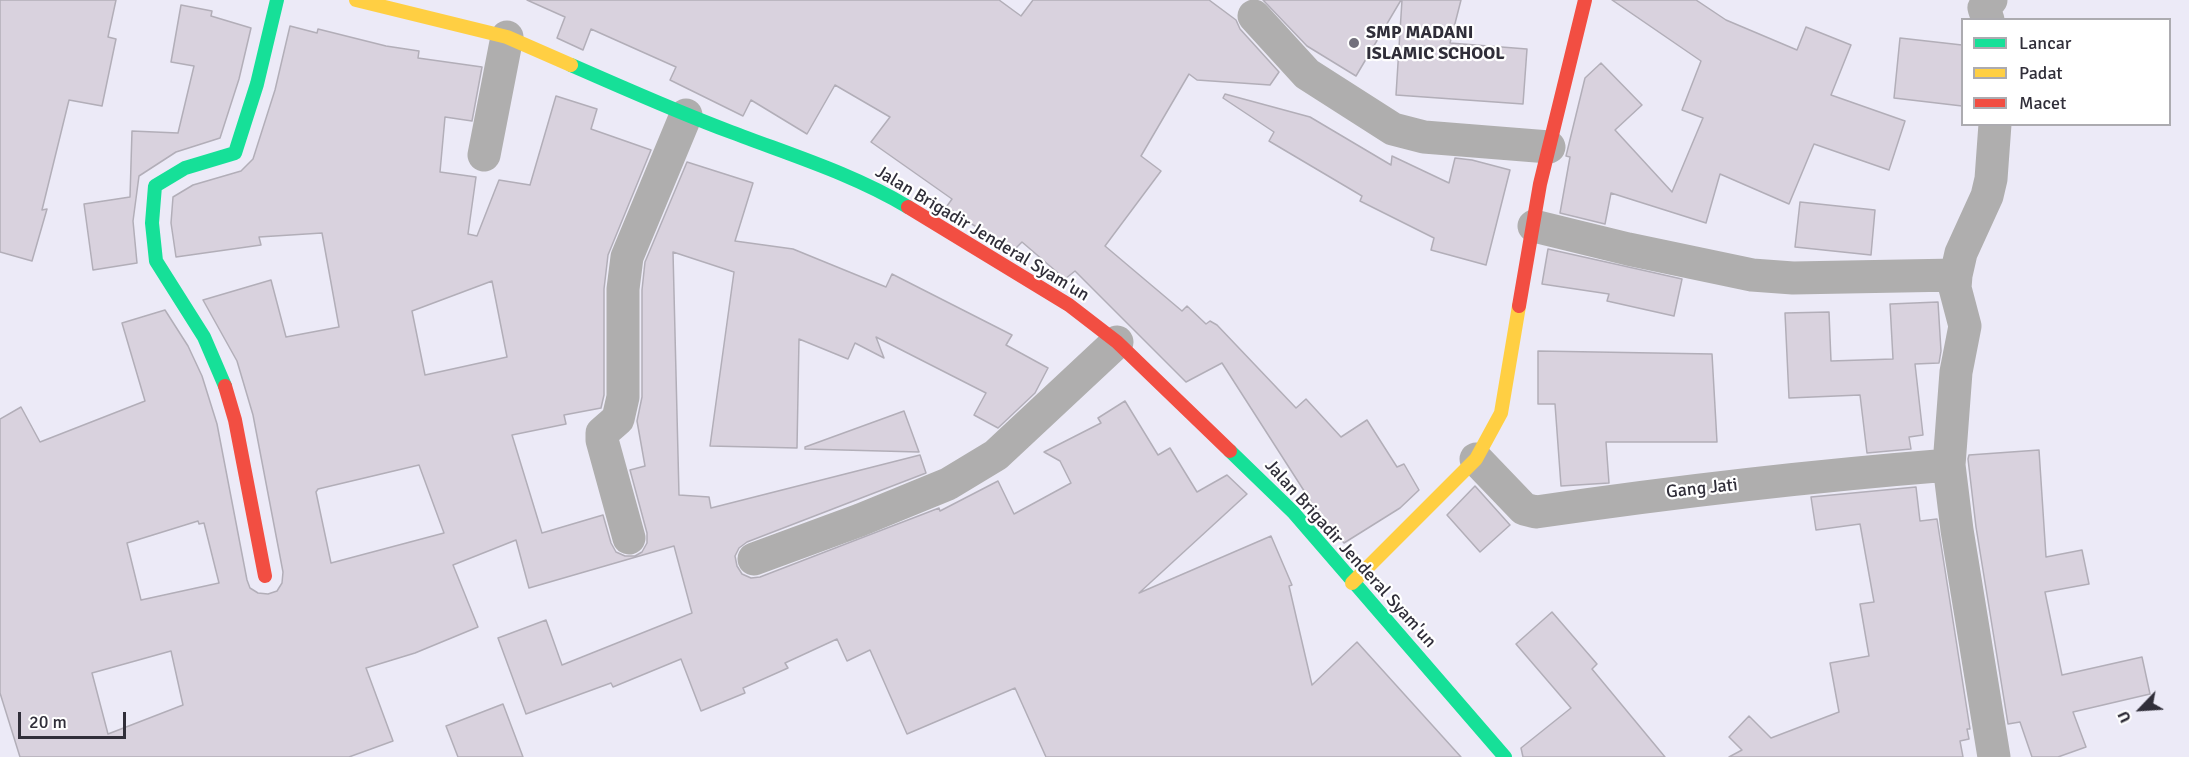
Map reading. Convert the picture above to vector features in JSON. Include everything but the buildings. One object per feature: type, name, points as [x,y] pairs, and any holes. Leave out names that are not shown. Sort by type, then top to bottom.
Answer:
[{"type":"street","points":[[265,576],[235,420],[220,369],[204,337],[156,261],[152,223],[155,186],[185,168],[235,153],[257,84],[277,0]]},
{"type":"street","name":"Jalan Brigadir Jenderal Syam'un","points":[[356,0],[507,37],[686,115],[885,194],[1069,304],[1118,342],[1293,512],[1352,583],[1505,757]]},
{"type":"street","points":[[1352,583],[1476,459],[1488,441],[1501,413],[1549,147],[1586,0]]},
{"type":"street","points":[[1987,18],[1984,9],[1991,0]]},
{"type":"street","points":[[1254,16],[1307,75],[1394,129],[1424,137],[1549,147]]},
{"type":"street","points":[[484,155],[507,37]]},
{"type":"street","points":[[629,538],[602,433],[618,419],[623,397],[623,289],[627,257],[686,115]]},
{"type":"street","points":[[1995,126],[1991,179],[1987,196],[1961,253],[1956,275],[1955,288],[1965,326],[1956,372],[1949,465],[1957,530],[1995,757]]},
{"type":"street","points":[[1534,226],[1628,249],[1752,275],[1793,278],[1956,275]]},
{"type":"street","points":[[754,559],[860,520],[948,484],[996,455],[1118,342]]},
{"type":"street","name":"Gang Jati","points":[[1476,459],[1524,509],[1536,512],[1680,491],[1812,479],[1843,472],[1949,465]]},
{"type":"traffic: fast","points":[[225,386],[204,337],[156,261],[152,223],[155,186],[185,168],[235,153],[257,84],[277,0]]},
{"type":"traffic: fast","points":[[571,65],[691,116],[844,175],[908,207]]},
{"type":"traffic: fast","points":[[1230,451],[1293,512],[1505,757]]},
{"type":"traffic: slow","points":[[356,0],[507,37],[571,65]]},
{"type":"traffic: slow","points":[[1352,583],[1476,459],[1501,413],[1519,306]]},
{"type":"traffic: jam","points":[[1519,306],[1540,184],[1585,0]]},
{"type":"traffic: jam","points":[[908,207],[1069,305],[1117,342],[1230,451]]},
{"type":"traffic: jam","points":[[225,386],[235,420],[265,576]]},
{"type":"place","name":"SMP MADANI ISLAMIC SCHOOL","points":[[1354,43]]}]
